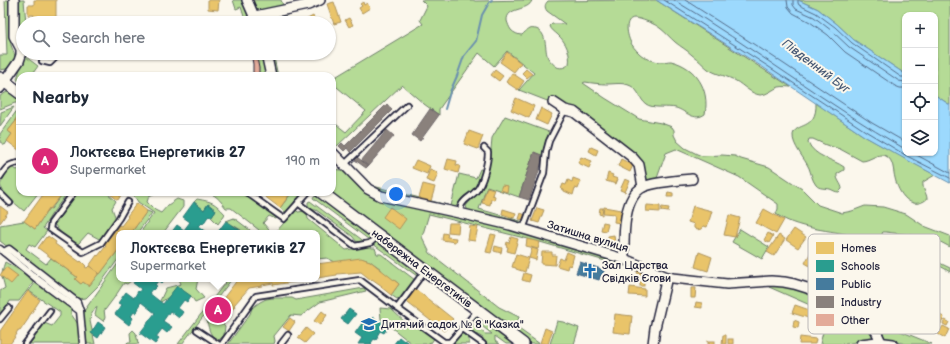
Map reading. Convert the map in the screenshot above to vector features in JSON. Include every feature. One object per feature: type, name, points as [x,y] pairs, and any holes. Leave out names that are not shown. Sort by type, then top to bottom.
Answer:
[{"type":"street","points":[[14,0],[14,36],[16,40]]},
{"type":"street","points":[[247,0],[254,16]]},
{"type":"street","points":[[270,16],[320,0]]},
{"type":"street","points":[[16,91],[2,83],[19,60]]},
{"type":"street","points":[[268,60],[270,72]]},
{"type":"street","points":[[553,102],[565,110],[574,112],[632,157],[638,165],[643,187]]},
{"type":"street","name":"Затишна вулиця","points":[[336,156],[368,189],[381,196],[523,229],[624,259],[667,276],[679,279],[727,284],[771,281],[794,284],[808,288]]},
{"type":"street","points":[[624,259],[624,236],[628,208],[635,194],[643,187],[652,184],[692,179]]},
{"type":"street","name":"набережна Енергетиків","points":[[326,196],[523,344]]},
{"type":"street","points":[[2,251],[80,311],[83,344]]},
{"type":"street","points":[[653,344],[655,328],[667,276]]},
{"type":"street","name":"Затишна вулиця","points":[[877,334],[881,342]]},
{"type":"street","points":[[861,344],[873,342],[893,344]]},
{"type":"lane","points":[[42,61],[50,63],[53,60]]},
{"type":"lane","points":[[345,164],[407,105]]},
{"type":"lane","points":[[523,229],[544,173],[549,140],[565,110]]},
{"type":"lane","points":[[459,213],[462,204],[480,186],[488,160],[488,152],[484,148]]},
{"type":"lane","points":[[0,177],[7,167],[16,163]]},
{"type":"lane","points":[[0,193],[10,203]]},
{"type":"lane","points":[[71,196],[50,223],[50,229],[83,252],[101,243],[119,218],[128,202]]},
{"type":"lane","points":[[252,196],[284,219],[304,196]]},
{"type":"lane","points":[[298,203],[355,246],[370,243],[379,235]]},
{"type":"lane","points":[[397,308],[425,270]]},
{"type":"lane","points":[[222,344],[256,296],[360,280],[444,342],[450,342],[478,310]]},
{"type":"lane","points":[[0,319],[9,308]]},
{"type":"lane","points":[[25,344],[50,311]]},
{"type":"lane","points":[[462,329],[483,344]]},
{"type":"lane","points":[[197,330],[218,344]]},
{"type":"lane","points":[[281,344],[288,335]]},
{"type":"green space","points":[[5,0],[10,0],[10,40],[15,60],[6,69],[0,70],[0,55],[7,55]]},
{"type":"green space","points":[[17,0],[24,0],[25,16],[17,16]]},
{"type":"green space","points":[[233,0],[244,0],[251,16],[244,16],[241,7],[236,9]]},
{"type":"green space","points":[[249,0],[281,0],[284,8],[256,14]]},
{"type":"green space","points":[[421,0],[532,0],[527,6],[510,13],[507,21],[509,26],[516,34],[521,35],[530,29],[540,31],[544,38],[548,58],[557,67],[561,68],[569,64],[569,52],[561,38],[552,30],[550,26],[552,24],[565,24],[547,11],[545,6],[548,1],[656,0],[791,87],[779,87],[763,95],[753,93],[733,79],[708,69],[659,27],[646,21],[634,18],[629,21],[627,27],[629,38],[633,46],[646,58],[659,62],[671,61],[688,68],[699,80],[703,88],[706,105],[705,114],[697,117],[676,108],[649,106],[644,102],[634,88],[625,84],[583,83],[639,119],[661,123],[672,127],[677,141],[685,148],[697,154],[702,156],[735,156],[769,167],[802,189],[818,205],[842,213],[865,206],[883,207],[906,214],[924,226],[950,236],[950,247],[940,242],[940,234],[902,234],[883,232],[882,234],[844,234],[793,223],[776,214],[778,204],[739,177],[676,149],[666,153],[656,181],[644,181],[639,163],[555,104],[519,90],[534,73],[507,51],[494,66],[479,53],[439,109],[439,115],[402,85],[336,146],[336,124],[346,132],[366,111],[336,86],[336,77],[423,24],[420,20],[427,6]]},
{"type":"green space","points":[[798,0],[950,0],[950,105],[938,97],[938,12],[902,12],[902,72],[854,40],[818,9]]},
{"type":"green space","points":[[301,10],[284,16],[261,16]]},
{"type":"green space","points":[[24,60],[30,60],[38,66],[34,72],[19,72]]},
{"type":"green space","points":[[256,60],[264,60],[266,72],[254,72]]},
{"type":"green space","points":[[270,60],[275,60],[277,72],[272,72]]},
{"type":"green space","points":[[7,92],[15,94],[16,103],[0,109],[0,96]]},
{"type":"green space","points":[[816,103],[864,136],[935,175],[923,182],[927,199],[916,203],[911,202],[902,195],[895,178],[892,163],[886,156],[880,155],[862,161],[840,149],[813,139],[809,139],[808,142],[815,151],[844,167],[844,170],[837,174],[837,178],[842,189],[839,192],[817,186],[793,139],[795,131],[806,125],[813,118]]},
{"type":"green space","points":[[14,107],[0,126],[1,112]]},
{"type":"green space","points":[[16,112],[16,121],[8,131],[12,134],[5,145],[0,142],[0,134]]},
{"type":"green space","points":[[505,116],[549,132],[544,147],[544,156],[534,153],[519,197],[487,186],[479,209],[524,222],[522,225],[469,212],[466,206],[478,194],[491,157],[492,138]]},
{"type":"green space","points":[[12,167],[16,169],[16,196],[36,196],[24,211],[5,195],[0,185],[7,171]]},
{"type":"green space","points":[[336,169],[341,170],[359,185],[593,251],[638,269],[429,214],[422,237],[430,253],[499,307],[519,317],[516,327],[540,344],[529,344],[332,196],[336,196]]},
{"type":"green space","points":[[480,169],[483,170],[477,187],[474,191],[464,196],[453,210],[372,189],[373,186],[451,206],[459,174],[476,178]]},
{"type":"green space","points":[[61,196],[65,196],[43,228],[47,231],[35,247],[29,244],[26,249],[46,264],[51,258],[77,277],[76,280],[81,284],[83,282],[89,286],[116,253],[116,262],[100,284],[86,298],[76,299],[0,241],[0,225],[24,221],[35,229],[49,208],[51,209]]},
{"type":"green space","points":[[73,196],[110,196],[116,201],[112,208],[116,219],[101,240],[88,233],[77,244],[61,233],[54,224]]},
{"type":"green space","points":[[133,196],[149,196],[147,202],[155,210],[161,213],[168,205],[177,199],[183,201],[183,207],[165,230],[142,230],[154,213],[138,202]]},
{"type":"green space","points":[[214,196],[248,196],[278,216],[276,219],[269,216],[263,223],[269,230],[259,230],[231,208],[226,208],[220,200]]},
{"type":"green space","points":[[289,196],[300,196],[286,213],[280,208]]},
{"type":"green space","points":[[314,196],[320,197],[371,236],[371,238],[368,239],[313,198]]},
{"type":"green space","points":[[197,199],[213,203],[225,214],[218,224],[211,217],[216,210],[208,204],[204,210],[194,202]]},
{"type":"green space","points":[[310,201],[365,242],[357,242],[352,236],[316,210],[311,210],[308,208],[308,202]]},
{"type":"green space","points":[[296,210],[298,212],[305,211],[308,219],[346,250],[369,246],[375,248],[377,254],[381,254],[415,280],[400,301],[391,295],[399,284],[394,280],[382,276],[381,269],[370,261],[363,259],[335,262],[327,258],[320,259],[320,230],[278,230],[292,212]]},
{"type":"green space","points":[[147,211],[152,213],[139,230],[133,230]]},
{"type":"green space","points":[[234,218],[250,230],[241,230],[226,221]]},
{"type":"green space","points":[[740,229],[769,247],[762,259],[732,242]]},
{"type":"green space","points":[[379,241],[417,270],[417,276],[373,244]]},
{"type":"green space","points":[[5,262],[23,272],[33,283],[19,301],[10,301],[0,316],[0,291],[5,288],[2,270]]},
{"type":"green space","points":[[940,263],[950,268],[950,272],[940,266]]},
{"type":"green space","points":[[116,266],[116,282],[130,282],[127,284],[124,283],[105,310],[104,309],[105,318],[103,321],[95,315],[97,307],[91,315],[90,321],[95,344],[87,344],[84,311]]},
{"type":"green space","points":[[180,282],[197,282],[196,289],[204,298],[195,302],[191,296],[177,292],[159,303],[166,288],[181,284]]},
{"type":"green space","points":[[226,282],[230,282],[182,344],[178,344]]},
{"type":"green space","points":[[781,282],[798,286],[808,292],[808,304],[769,287]]},
{"type":"green space","points":[[35,283],[71,309],[71,314],[78,324],[81,344],[29,344],[44,323],[52,326],[60,316],[60,312],[29,291]]},
{"type":"green space","points":[[364,288],[366,291],[320,302],[301,316],[291,315],[274,336],[274,344],[228,344],[250,314],[252,308],[266,299],[292,298],[296,300]]},
{"type":"green space","points":[[380,308],[391,309],[408,325],[414,321],[435,337],[431,343],[429,342],[430,344],[412,344],[381,319]]},
{"type":"green space","points":[[477,315],[515,344],[506,344],[495,336],[495,341],[499,344],[486,344],[483,338],[473,334],[470,330],[470,325],[472,323],[485,334],[492,334],[474,320],[475,316]]},
{"type":"green space","points":[[210,317],[219,319],[225,326],[224,335],[219,340],[212,335],[209,330],[207,321]]},
{"type":"green space","points":[[557,321],[579,328],[574,344],[550,344]]},
{"type":"green space","points":[[133,330],[136,333],[139,344],[126,344],[131,342],[130,333]]},
{"type":"green space","points":[[460,333],[464,333],[469,338],[469,344],[451,344]]},
{"type":"green space","points":[[823,334],[908,334],[932,344],[860,341],[846,344],[820,344]]},
{"type":"water","name":"Південний Буг","points":[[656,0],[798,0],[818,9],[854,40],[902,72],[902,156],[938,156],[938,97],[950,105],[950,183],[864,136],[764,68]]},
{"type":"building: Homes","points":[[34,0],[56,0],[56,16],[28,15],[28,5],[34,5]]},
{"type":"building: Homes","points":[[208,0],[219,0],[218,10],[208,9]]},
{"type":"building: Homes","points":[[334,2],[341,22],[336,23],[336,16],[331,16],[327,4]]},
{"type":"building: Homes","points":[[363,2],[364,5],[367,3],[370,8],[362,13],[359,8],[362,6],[360,4]]},
{"type":"building: Homes","points":[[349,18],[353,25],[349,27],[345,20]]},
{"type":"building: Homes","points":[[507,52],[521,63],[514,72],[500,62]]},
{"type":"building: Homes","points":[[526,69],[532,74],[527,78],[522,73]]},
{"type":"building: Homes","points":[[495,70],[503,76],[499,81],[491,75]]},
{"type":"building: Homes","points":[[512,73],[524,81],[518,90],[506,82]]},
{"type":"building: Homes","points":[[516,98],[534,106],[529,118],[511,110]]},
{"type":"building: Homes","points":[[541,108],[552,114],[547,125],[536,120]]},
{"type":"building: Homes","points":[[16,121],[16,148],[7,141],[12,134],[8,131]]},
{"type":"building: Homes","points":[[469,131],[483,136],[478,149],[464,144]]},
{"type":"building: Homes","points":[[591,147],[598,150],[596,155],[589,151]]},
{"type":"building: Homes","points":[[581,157],[592,161],[589,168],[578,163]]},
{"type":"building: Homes","points":[[448,159],[457,161],[456,165],[460,166],[458,173],[445,169]]},
{"type":"building: Homes","points":[[621,159],[633,165],[630,172],[618,166]]},
{"type":"building: Homes","points":[[416,160],[430,166],[427,174],[412,168]]},
{"type":"building: Homes","points":[[430,169],[438,174],[434,183],[426,180]]},
{"type":"building: Homes","points":[[608,173],[613,175],[612,177],[618,179],[616,184],[606,181]]},
{"type":"building: Homes","points":[[573,178],[581,181],[578,189],[575,188],[573,195],[561,189],[563,184],[566,185],[568,180],[572,182]]},
{"type":"building: Homes","points":[[625,179],[630,181],[625,192],[620,190]]},
{"type":"building: Homes","points":[[423,184],[435,187],[431,201],[419,198]]},
{"type":"building: Homes","points":[[502,185],[508,186],[507,192],[500,190]]},
{"type":"building: Homes","points":[[487,187],[494,189],[492,195],[495,196],[494,200],[491,199],[490,205],[482,203]]},
{"type":"building: Homes","points":[[668,192],[673,193],[673,197],[667,197]]},
{"type":"building: Homes","points":[[42,196],[61,196],[50,209],[49,208],[35,229],[24,221]]},
{"type":"building: Homes","points":[[113,196],[120,196],[118,200]]},
{"type":"building: Homes","points":[[264,196],[289,196],[280,208]]},
{"type":"building: Homes","points":[[137,203],[147,211],[133,230],[116,230],[116,253],[100,274],[89,266],[106,246],[104,245],[119,225],[121,226],[128,217],[127,216]]},
{"type":"building: Homes","points":[[647,205],[660,206],[660,212],[646,211]]},
{"type":"building: Homes","points":[[0,206],[8,212],[0,223]]},
{"type":"building: Homes","points":[[693,206],[712,211],[707,227],[703,226],[701,229],[697,230],[694,228],[694,224],[688,222]]},
{"type":"building: Homes","points":[[390,207],[406,219],[399,229],[383,217]]},
{"type":"building: Homes","points":[[604,207],[621,210],[620,223],[614,222],[615,214],[603,213]]},
{"type":"building: Homes","points":[[662,207],[669,208],[668,212],[661,211]]},
{"type":"building: Homes","points":[[537,208],[544,210],[539,223],[532,221]]},
{"type":"building: Homes","points":[[600,208],[603,208],[602,215],[599,214]]},
{"type":"building: Homes","points":[[503,209],[516,213],[514,218],[502,214]]},
{"type":"building: Homes","points":[[764,209],[784,220],[776,234],[756,223]]},
{"type":"building: Homes","points":[[521,213],[525,215],[523,220],[519,219]]},
{"type":"building: Homes","points":[[729,215],[740,218],[735,237],[724,235]]},
{"type":"building: Homes","points":[[603,222],[608,223],[606,231],[601,230]]},
{"type":"building: Homes","points":[[449,223],[459,223],[458,233],[448,232]]},
{"type":"building: Homes","points":[[470,226],[478,227],[475,241],[468,240]]},
{"type":"building: Homes","points":[[794,229],[806,237],[798,248],[786,240]]},
{"type":"building: Homes","points":[[443,233],[448,234],[447,237],[456,238],[455,242],[442,240]]},
{"type":"building: Homes","points":[[768,233],[773,236],[769,243],[764,240]]},
{"type":"building: Homes","points":[[491,234],[496,235],[491,253],[486,252]]},
{"type":"building: Homes","points":[[614,235],[615,243],[608,244],[608,236]]},
{"type":"building: Homes","points":[[779,235],[785,239],[774,256],[767,252]]},
{"type":"building: Homes","points":[[48,236],[56,242],[55,244],[80,262],[81,261],[86,266],[85,267],[87,268],[89,266],[99,273],[89,286],[83,282],[81,284],[75,279],[77,277],[38,248]]},
{"type":"building: Homes","points":[[511,237],[518,239],[514,253],[507,251],[508,247],[506,246]]},
{"type":"building: Homes","points":[[527,239],[540,242],[538,249],[526,246]]},
{"type":"building: Homes","points":[[495,246],[502,248],[501,253],[494,251]]},
{"type":"building: Homes","points":[[532,248],[538,250],[536,260],[529,258]]},
{"type":"building: Homes","points":[[542,252],[552,252],[552,255],[556,255],[555,265],[541,264]]},
{"type":"building: Homes","points":[[567,252],[574,255],[571,266],[568,265],[567,269],[557,266],[560,258],[564,260]]},
{"type":"building: Homes","points":[[699,252],[712,257],[708,271],[695,267]]},
{"type":"building: Homes","points":[[516,254],[529,258],[525,272],[512,267]]},
{"type":"building: Homes","points":[[808,257],[808,265],[805,263]]},
{"type":"building: Homes","points":[[361,258],[370,261],[399,284],[391,295],[381,287],[382,286],[361,272],[337,274],[320,278],[320,264]]},
{"type":"building: Homes","points":[[6,267],[18,276],[11,284],[0,275]]},
{"type":"building: Homes","points":[[638,269],[646,272],[644,276],[637,273]]},
{"type":"building: Homes","points":[[524,273],[531,275],[529,282],[522,280]]},
{"type":"building: Homes","points":[[640,281],[644,281],[644,286],[640,286]]},
{"type":"building: Homes","points":[[236,282],[293,282],[273,285],[273,283],[249,288],[234,305],[235,306],[227,317],[216,308]]},
{"type":"building: Homes","points":[[630,287],[645,289],[645,296],[629,295]]},
{"type":"building: Homes","points":[[414,288],[453,319],[444,331],[404,300]]},
{"type":"building: Homes","points":[[691,288],[696,288],[695,298],[691,298]]},
{"type":"building: Homes","points":[[28,291],[40,300],[20,331],[18,330],[10,344],[0,344],[0,331]]},
{"type":"building: Homes","points":[[696,302],[702,303],[702,308],[695,307]]},
{"type":"building: Homes","points":[[795,305],[808,310],[808,318],[792,313]]},
{"type":"building: Homes","points":[[322,311],[327,315],[320,325],[314,321]]},
{"type":"building: Homes","points":[[615,314],[632,316],[630,334],[613,332]]},
{"type":"building: Homes","points":[[940,315],[944,317],[940,324]]},
{"type":"building: Homes","points":[[290,318],[295,322],[289,331],[283,327]]},
{"type":"building: Homes","points":[[794,320],[799,322],[798,328],[793,327]]},
{"type":"building: Homes","points":[[945,320],[949,322],[947,326],[943,324]]},
{"type":"building: Homes","points":[[943,326],[949,329],[945,338],[938,334],[940,334]]},
{"type":"building: Homes","points":[[306,328],[313,334],[305,343],[298,338]]},
{"type":"building: Homes","points":[[545,328],[552,331],[548,344],[540,343]]},
{"type":"building: Homes","points":[[723,335],[726,335],[726,344],[722,344]]},
{"type":"building: Homes","points":[[800,337],[816,339],[815,344],[799,344]]},
{"type":"building: Homes","points":[[728,339],[733,339],[733,344],[728,344]]},
{"type":"building: Homes","points":[[708,341],[715,341],[715,344],[708,344]]},
{"type":"building: Schools","points":[[194,202],[204,210],[208,204],[216,210],[211,217],[209,215],[203,224],[202,223],[199,226],[204,230],[184,230],[190,222],[183,217]]},
{"type":"building: Schools","points":[[226,221],[240,230],[219,230]]},
{"type":"building: Schools","points":[[177,225],[184,230],[173,230]]},
{"type":"building: Schools","points":[[157,282],[155,285],[157,286],[149,293],[163,304],[177,286],[191,296],[187,302],[184,300],[178,308],[183,312],[179,318],[170,311],[163,321],[172,327],[167,333],[162,329],[156,337],[159,339],[155,344],[140,333],[155,313],[141,302],[136,313],[134,312],[131,316],[133,318],[129,325],[115,314],[122,305],[118,303],[126,292],[134,298],[141,289],[133,283]]},
{"type":"building: Schools","points":[[349,309],[356,314],[348,324],[341,319]]},
{"type":"building: Schools","points":[[373,317],[388,327],[384,333],[380,331],[377,336],[378,337],[376,340],[374,339],[371,343],[372,344],[358,344],[362,338],[355,333],[363,322],[368,325]]},
{"type":"building: Schools","points":[[98,322],[105,327],[98,338],[91,333]]},
{"type":"building: Schools","points":[[399,337],[404,341],[410,344],[394,344]]},
{"type":"building: Public","name":"Зал Царства Свідків Єгови","points":[[580,262],[604,270],[603,276],[601,275],[599,280],[576,273]]},
{"type":"building: Industry","points":[[387,104],[392,110],[350,152],[347,148],[344,151],[339,146],[342,143],[345,146]]},
{"type":"building: Industry","points":[[430,109],[439,115],[420,141],[412,135]]},
{"type":"building: Industry","points":[[387,130],[394,136],[368,166],[361,161]]},
{"type":"building: Industry","points":[[534,152],[544,156],[529,200],[519,197]]},
{"type":"building: Industry","points":[[357,157],[368,166],[366,168],[355,160]]},
{"type":"building: Other","points":[[252,60],[257,60],[259,72],[253,72]]},
{"type":"waterway","points":[[445,109],[464,56],[476,41],[482,15],[492,0]]},
{"type":"place","name":"Зал Царства Свідків Єгови","points":[[590,271]]},
{"type":"place","name":"Локтєєва Енергетиків 27","points":[[218,310]]},
{"type":"place","name":"Дитячий садок № 8 \"Казка\"","points":[[369,324]]}]
